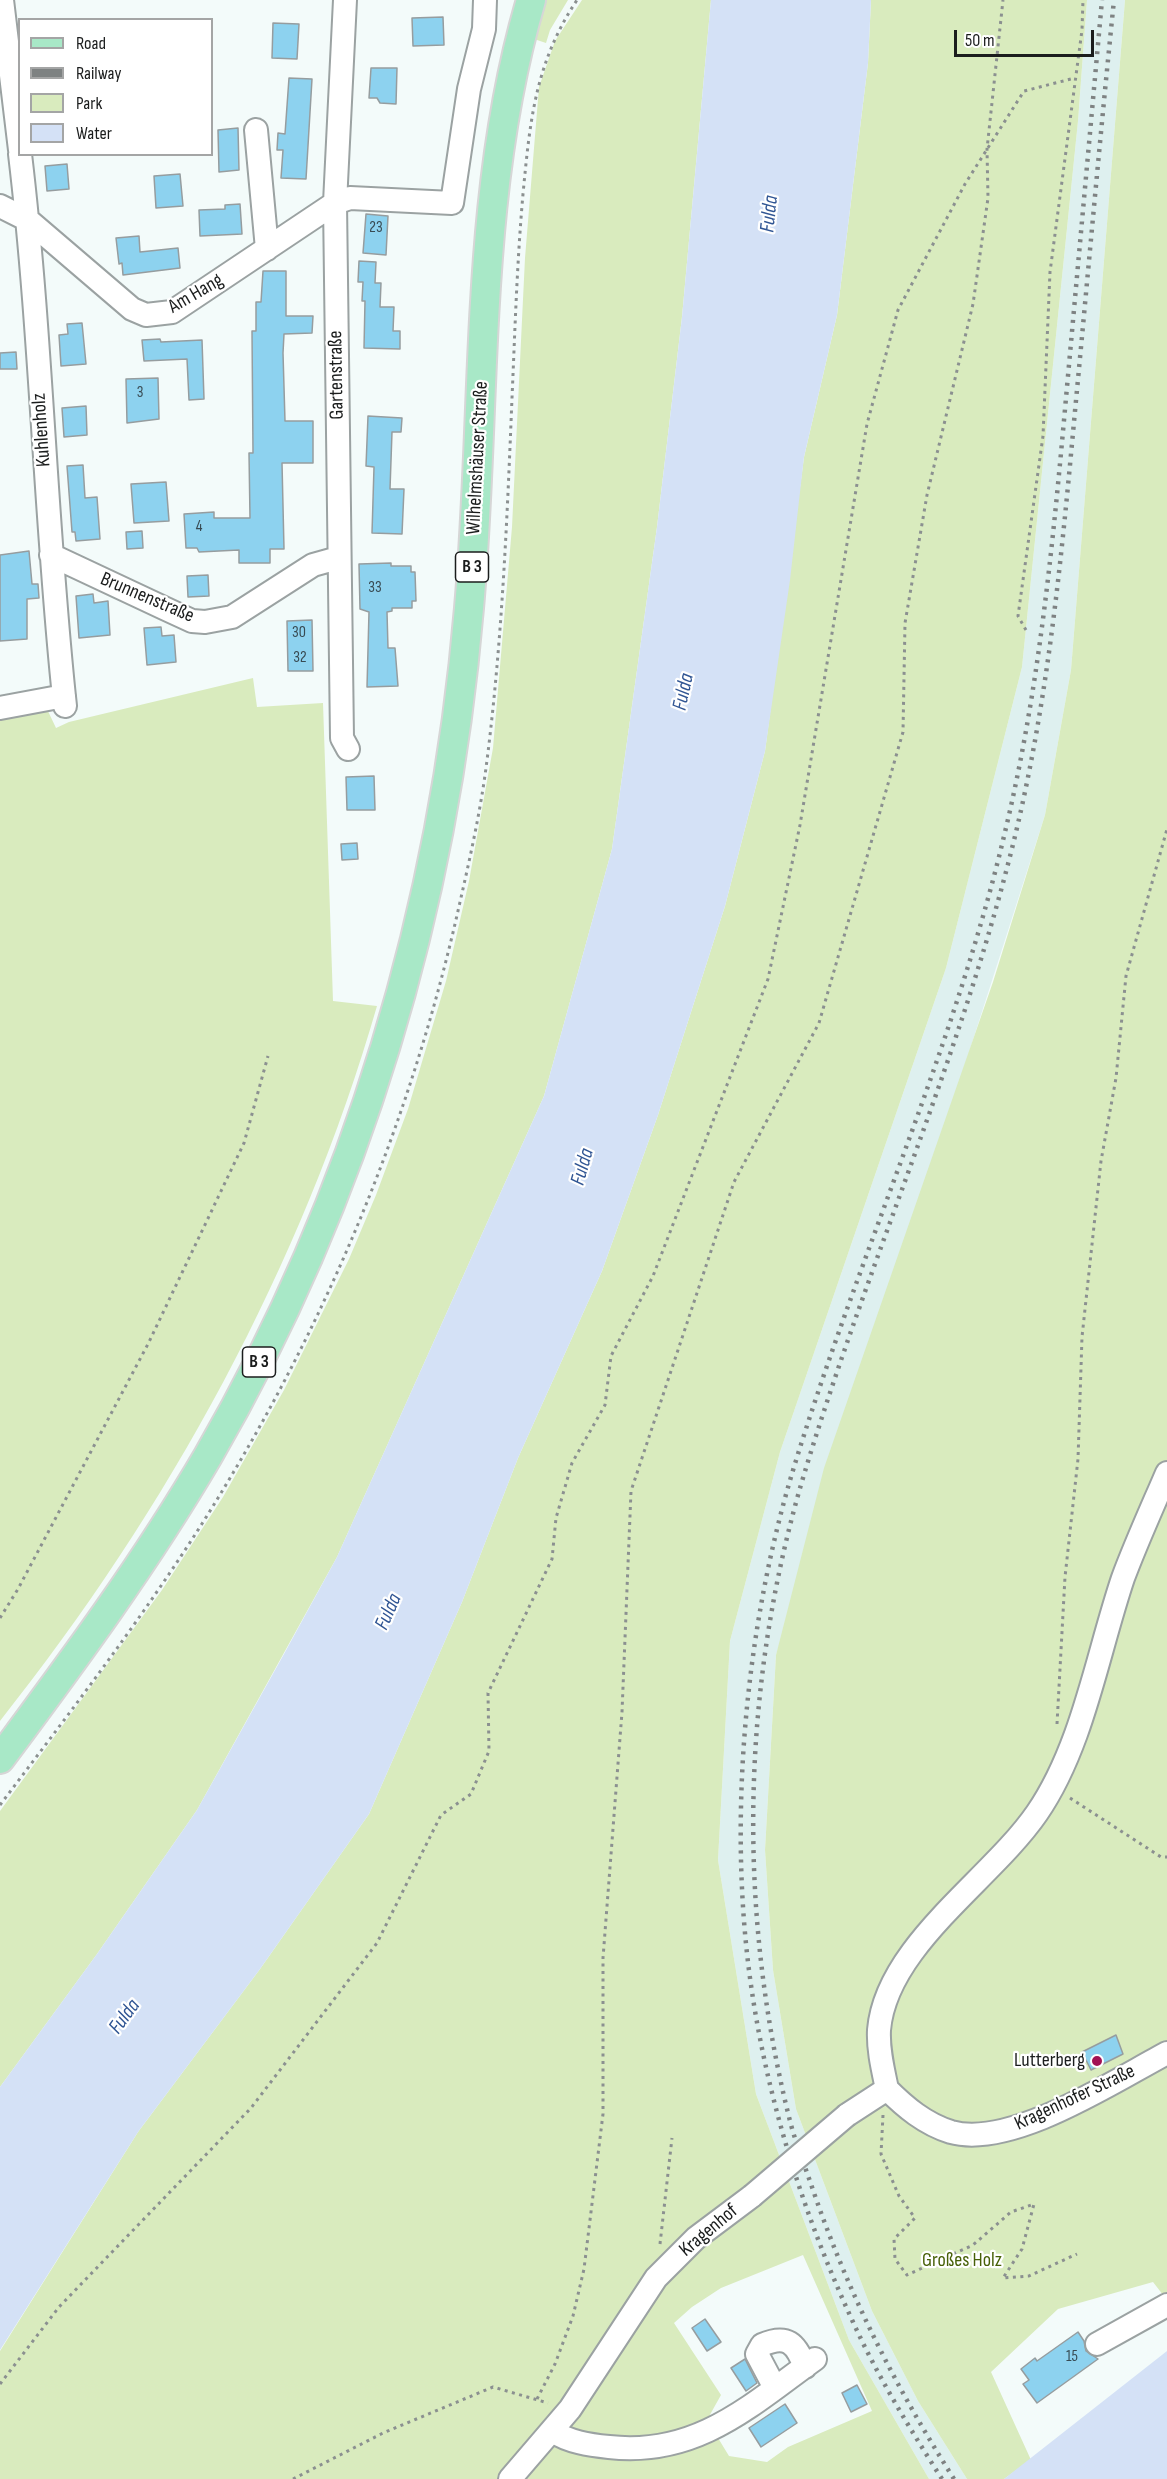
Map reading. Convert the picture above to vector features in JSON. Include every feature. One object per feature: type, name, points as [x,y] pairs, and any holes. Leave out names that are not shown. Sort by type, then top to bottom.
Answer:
[{"type":"main road","name":"Wilhelmshäuser Straße","points":[[0,1759],[128,1584],[208,1455],[265,1350],[311,1251],[362,1120],[385,1053],[422,916],[446,796],[463,671],[474,541],[491,215],[510,85],[531,0]]},
{"type":"street","points":[[2,0],[18,133]]},
{"type":"street","name":"Gartenstraße","points":[[345,0],[335,203],[342,738],[348,749]]},
{"type":"street","points":[[335,203],[350,198],[452,203],[469,89],[484,29],[485,0]]},
{"type":"street","points":[[256,130],[267,249]]},
{"type":"street","name":"Kuhlenholz","points":[[0,708],[64,701],[51,555],[28,220],[20,156]]},
{"type":"street","name":"Am Hang","points":[[0,206],[28,220],[117,297],[132,309],[146,315],[172,312],[335,203]]},
{"type":"street","name":"Brunnenstraße","points":[[51,555],[192,621],[205,622],[232,617],[305,570],[338,558]]},
{"type":"street","points":[[885,2090],[879,2031],[883,2010],[895,1976],[925,1937],[1023,1832],[1062,1769],[1124,1578],[1167,1473]]},
{"type":"street","name":"Kragenhofer Straße","points":[[885,2090],[922,2119],[951,2132],[980,2136],[1030,2123],[1167,2053]]},
{"type":"street","name":"Kragenhof","points":[[510,2479],[570,2409],[656,2278],[696,2238],[752,2196],[847,2115],[885,2090]]},
{"type":"street","points":[[1097,2344],[1167,2305]]},
{"type":"street","points":[[552,2431],[562,2437],[593,2445],[623,2449],[667,2445],[706,2434],[775,2388],[810,2363],[799,2349],[789,2342],[775,2339],[762,2344],[758,2354],[775,2388]]},
{"type":"path","points":[[0,1805],[120,1642],[230,1478],[299,1352],[347,1251],[387,1157],[417,1065],[442,983],[486,771],[504,564],[519,236],[530,122],[536,92],[551,46],[577,0]]},
{"type":"path","points":[[537,2400],[555,2364],[573,2316],[584,2269],[603,2114],[603,1958],[622,1712],[631,1491],[734,1182],[819,1023],[903,732],[905,623],[927,495],[974,304],[988,198],[987,149],[1003,0]]},
{"type":"path","points":[[1026,630],[1018,616],[1043,436],[1050,272],[1083,0]]},
{"type":"path","points":[[0,2384],[59,2307],[251,2108],[377,1942],[441,1815],[471,1794],[489,1751],[488,1694],[552,1559],[556,1518],[572,1463],[605,1405],[611,1356],[652,1276],[768,979],[800,825],[821,685],[870,412],[898,310],[965,184],[1023,92],[1075,78]]},
{"type":"path","points":[[1056,1730],[1065,1577],[1078,1460],[1082,1337],[1101,1161],[1116,1078],[1126,976],[1167,829]]},
{"type":"path","points":[[0,1618],[18,1589],[163,1312],[244,1143],[268,1056]]},
{"type":"path","points":[[1052,1787],[1161,1857],[1167,1857]]},
{"type":"path","points":[[885,2090],[881,2154],[899,2196],[915,2218],[894,2239],[895,2259],[908,2276],[973,2245],[1011,2212],[1034,2204],[1023,2249],[1003,2278],[1029,2276],[1077,2254]]},
{"type":"path","points":[[656,2278],[672,2138]]},
{"type":"path","points":[[293,2479],[383,2433],[493,2387],[570,2409]]},
{"type":"shaded area","points":[[1087,0],[1125,0],[1071,670],[1045,815],[776,1655],[765,1850],[773,1970],[796,2109],[872,2311],[918,2401],[967,2479],[929,2479],[849,2340],[756,2094],[718,1860],[730,1641],[780,1452],[946,968],[1022,667],[1078,121]]},
{"type":"green space","points":[[545,0],[568,0],[550,30],[546,43],[534,39]]},
{"type":"green space","points":[[582,0],[711,0],[682,317],[657,527],[612,849],[544,1096],[337,1557],[197,1810],[97,1954],[0,2087],[0,1811],[162,1590],[223,1497],[284,1390],[349,1259],[376,1195],[408,1109],[446,981],[469,881],[493,748],[512,527],[525,258],[539,87],[555,41]]},
{"type":"green space","points":[[871,0],[1087,0],[1078,121],[1022,667],[946,968],[780,1452],[730,1641],[718,1860],[756,2094],[849,2340],[929,2479],[0,2479],[0,2351],[138,2132],[260,1969],[369,1814],[462,1602],[518,1458],[602,1271],[658,1115],[725,906],[765,751],[804,457],[837,315],[868,63]],"holes":[[[803,2255],[872,2411],[788,2447],[767,2462],[729,2456],[707,2420],[721,2395],[674,2323],[692,2307],[721,2288]]]},
{"type":"green space","name":"Großes Holz","points":[[1125,0],[1167,0],[1167,2300],[1153,2282],[1058,2309],[991,2372],[1031,2460],[1004,2479],[967,2479],[918,2401],[872,2311],[796,2109],[773,1970],[765,1850],[776,1655],[824,1468],[993,982],[1045,815],[1071,670]]},
{"type":"green space","points":[[253,678],[257,707],[323,703],[333,1001],[377,1006],[346,1103],[310,1198],[269,1291],[223,1382],[173,1471],[119,1557],[61,1640],[0,1721],[0,717],[47,709],[56,728],[69,722]]},
{"type":"water","name":"Fulda","points":[[711,0],[871,0],[868,63],[837,315],[804,457],[790,580],[765,751],[725,906],[658,1115],[602,1271],[518,1458],[462,1602],[369,1814],[260,1969],[138,2132],[0,2350],[0,2087],[97,1954],[197,1810],[284,1654],[337,1557],[544,1096],[612,849],[657,527],[682,317]]},
{"type":"water","points":[[1167,2351],[1167,2479],[1004,2479]]},
{"type":"building","points":[[443,17],[444,45],[413,46],[412,18]]},
{"type":"building","points":[[273,23],[299,24],[297,59],[272,58]]},
{"type":"building","points":[[371,68],[397,68],[396,104],[380,103],[377,98],[369,98]]},
{"type":"building","points":[[289,78],[312,79],[306,179],[281,178],[283,150],[277,150],[278,133],[285,134]]},
{"type":"building","points":[[238,128],[239,170],[219,172],[218,130]]},
{"type":"building","points":[[67,164],[69,189],[47,191],[45,166]]},
{"type":"building","points":[[180,174],[183,206],[156,208],[154,176]]},
{"type":"building","points":[[240,204],[242,234],[200,236],[199,210],[225,209],[225,205]]},
{"type":"building","points":[[366,214],[388,216],[386,255],[363,253]]},
{"type":"building","points":[[139,236],[140,252],[178,248],[180,268],[123,275],[122,263],[119,264],[116,238]]},
{"type":"building","points":[[359,261],[376,262],[375,283],[381,283],[380,307],[394,307],[393,331],[400,331],[400,349],[364,348],[365,301],[362,301],[363,282],[358,282]]},
{"type":"building","points":[[263,271],[286,271],[286,316],[313,316],[312,333],[284,334],[283,353],[285,421],[313,421],[313,463],[282,463],[284,549],[270,549],[270,563],[239,563],[239,550],[199,552],[197,548],[186,548],[184,514],[214,512],[214,518],[250,518],[249,453],[253,453],[252,331],[256,331],[256,302],[261,302]]},
{"type":"building","points":[[82,323],[86,364],[61,366],[59,335],[68,334],[67,324]]},
{"type":"building","points":[[160,339],[161,342],[202,340],[204,399],[189,400],[187,359],[144,361],[142,340]]},
{"type":"building","points":[[16,352],[17,369],[0,369],[0,353]]},
{"type":"building","points":[[158,378],[159,419],[127,423],[126,379]]},
{"type":"building","points":[[86,406],[87,435],[64,437],[62,408]]},
{"type":"building","points":[[368,416],[402,418],[401,432],[392,432],[390,489],[404,489],[402,534],[372,533],[374,467],[366,466]]},
{"type":"building","points":[[83,465],[85,498],[97,497],[100,539],[76,541],[75,532],[72,532],[67,466]]},
{"type":"building","points":[[166,482],[169,521],[134,523],[131,484]]},
{"type":"building","points":[[142,531],[143,548],[127,549],[126,532]]},
{"type":"building","points":[[29,551],[32,584],[38,584],[39,598],[27,599],[27,639],[0,641],[0,555]]},
{"type":"building","points":[[391,563],[391,566],[411,566],[411,572],[415,572],[416,601],[412,601],[412,608],[392,608],[392,611],[387,612],[388,648],[395,648],[398,686],[367,687],[369,612],[360,609],[359,564]]},
{"type":"building","points":[[208,575],[209,596],[188,597],[187,576]]},
{"type":"building","points":[[93,594],[94,603],[108,601],[110,635],[79,638],[76,596]]},
{"type":"building","points":[[312,620],[313,671],[288,671],[287,621]]},
{"type":"building","points":[[161,627],[162,636],[174,635],[176,662],[147,665],[144,628]]},
{"type":"building","points":[[374,776],[375,810],[347,810],[346,777]]},
{"type":"building","points":[[357,843],[358,859],[342,860],[341,844]]},
{"type":"building","name":"Lutterberg","points":[[1116,2035],[1123,2054],[1091,2070],[1082,2052]]},
{"type":"building","points":[[705,2319],[721,2342],[707,2351],[692,2328]]},
{"type":"building","points":[[1078,2332],[1084,2341],[1086,2351],[1098,2359],[1037,2403],[1023,2384],[1029,2380],[1021,2369],[1035,2358],[1037,2361]]},
{"type":"building","points":[[745,2359],[757,2383],[746,2391],[731,2368]]},
{"type":"building","points":[[857,2385],[867,2404],[851,2412],[842,2393]]},
{"type":"building","points":[[785,2404],[797,2423],[761,2447],[749,2428]]},
{"type":"railway","points":[[942,2479],[895,2402],[853,2322],[818,2239],[776,2110],[757,2022],[744,1916],[741,1851],[746,1720],[753,1655],[764,1590],[777,1527],[794,1467],[847,1308],[960,993],[984,913],[1017,779],[1036,671],[1050,562],[1102,0]]},
{"type":"railway","points":[[954,2479],[912,2409],[858,2303],[827,2229],[789,2117],[772,2037],[760,1955],[754,1873],[754,1791],[759,1709],[769,1628],[785,1547],[806,1468],[970,993],[995,913],[1027,780],[1046,675],[1059,570],[1114,0]]},
{"type":"place","name":"Lutterberg","points":[[1097,2061]]}]
